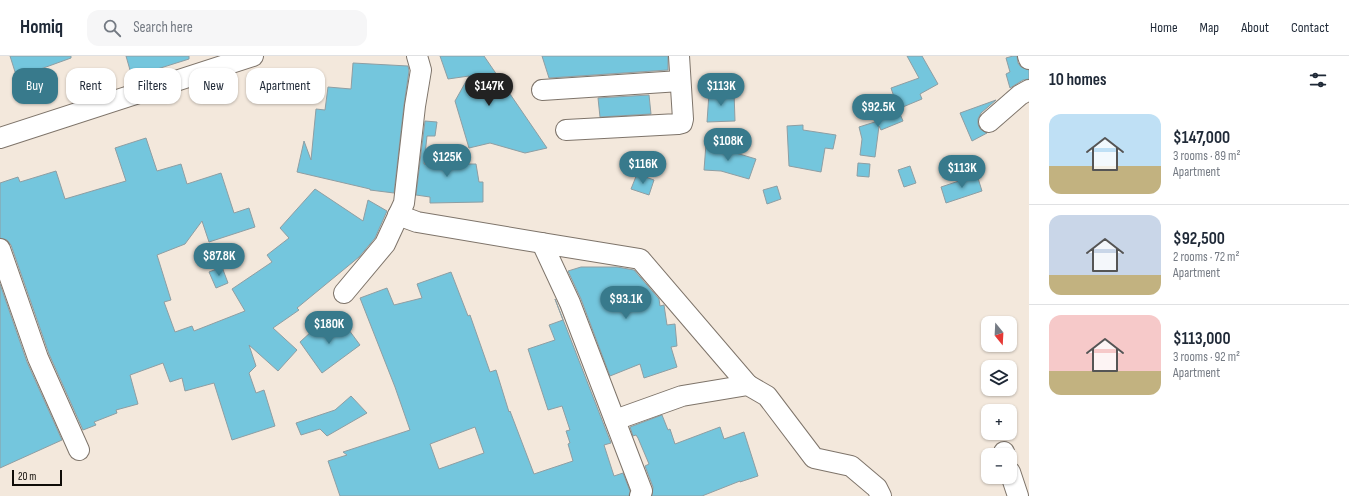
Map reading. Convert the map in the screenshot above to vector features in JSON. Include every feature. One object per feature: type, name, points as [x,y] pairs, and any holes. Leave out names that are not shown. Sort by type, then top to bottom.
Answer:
[{"type":"street","points":[[0,138],[253,56]]},
{"type":"street","points":[[344,293],[385,244],[404,203],[415,106],[421,70],[417,56]]},
{"type":"street","points":[[566,130],[682,123],[679,56]]},
{"type":"street","points":[[1028,56],[1029,60]]},
{"type":"street","points":[[542,90],[680,81]]},
{"type":"street","points":[[989,122],[1020,95],[1029,90]]},
{"type":"street","points":[[398,215],[417,222],[640,259],[748,385],[767,396],[814,458],[850,466],[877,488],[881,496]]},
{"type":"street","points":[[542,243],[570,304],[615,420],[642,491],[640,496]]},
{"type":"street","points":[[0,249],[38,358],[79,450]]},
{"type":"street","points":[[615,420],[682,396],[748,385]]},
{"type":"street","points":[[1014,484],[1018,496]]},
{"type":"building","points":[[10,56],[71,56],[71,58],[43,68],[14,68]]},
{"type":"building","points":[[126,56],[189,56],[189,59],[160,68],[129,68]]},
{"type":"building","points":[[440,56],[484,56],[547,148],[525,153],[490,143],[469,148],[455,101],[469,76],[448,79]]},
{"type":"building","points":[[542,56],[668,56],[668,70],[549,78]]},
{"type":"building","points":[[907,56],[922,56],[938,84],[920,94],[922,99],[898,109],[891,88],[919,78]]},
{"type":"building","points":[[1017,56],[1018,63],[1021,67],[1029,70],[1029,79],[1023,80],[1010,88],[1006,74],[1010,72],[1006,58]]},
{"type":"building","points":[[353,63],[408,66],[409,71],[394,193],[370,190],[297,172],[304,141],[311,160],[316,109],[325,110],[328,87],[351,89]]},
{"type":"building","points":[[734,92],[735,121],[707,122],[709,93]]},
{"type":"building","points":[[649,95],[651,114],[600,117],[598,98]]},
{"type":"building","points":[[996,100],[981,113],[978,119],[980,129],[987,133],[972,141],[960,113]]},
{"type":"building","points":[[895,102],[903,121],[881,130],[879,126],[875,157],[860,155],[862,139],[859,127],[878,121],[873,109]]},
{"type":"building","points":[[425,121],[437,122],[435,136],[427,136],[424,164],[476,164],[479,182],[483,182],[483,202],[430,203],[430,197],[416,195]]},
{"type":"building","points":[[803,125],[803,130],[836,135],[833,149],[825,148],[821,172],[789,166],[787,126]]},
{"type":"building","points":[[146,138],[157,171],[181,164],[187,184],[221,173],[234,213],[249,208],[255,227],[209,242],[202,221],[185,244],[157,255],[171,300],[164,302],[175,332],[192,326],[194,331],[245,311],[232,289],[272,262],[267,255],[289,238],[280,228],[315,189],[363,221],[368,200],[387,211],[375,238],[359,257],[297,308],[299,310],[273,328],[297,350],[278,371],[249,345],[256,366],[249,373],[256,393],[264,390],[275,426],[232,440],[214,383],[185,391],[182,378],[170,382],[163,363],[130,375],[138,404],[116,410],[117,413],[94,422],[96,425],[83,430],[49,354],[11,245],[7,240],[0,238],[0,183],[18,177],[20,182],[56,171],[65,199],[126,181],[115,148]]},
{"type":"building","points":[[706,144],[756,159],[749,179],[721,171],[704,170]]},
{"type":"building","points":[[858,163],[870,164],[869,177],[857,176]]},
{"type":"building","points":[[910,166],[916,183],[904,187],[898,170]]},
{"type":"building","points":[[637,174],[654,180],[649,195],[631,189]]},
{"type":"building","points":[[977,175],[982,191],[946,203],[941,187]]},
{"type":"building","points":[[777,186],[781,199],[767,204],[763,190]]},
{"type":"building","points":[[222,267],[228,283],[216,288],[209,272]]},
{"type":"building","points":[[581,267],[617,267],[634,270],[659,299],[660,306],[664,305],[667,325],[675,324],[677,346],[671,347],[677,367],[644,378],[640,364],[610,376],[581,299],[568,271]]},
{"type":"building","points":[[451,272],[468,316],[470,315],[490,372],[496,370],[509,412],[510,411],[534,474],[573,461],[566,431],[570,430],[562,406],[548,410],[528,349],[555,340],[549,325],[563,320],[555,299],[611,443],[604,445],[614,476],[623,473],[630,491],[629,496],[340,496],[328,461],[347,455],[343,452],[410,430],[395,387],[360,298],[387,288],[394,305],[422,298],[417,284]],"holes":[[[475,427],[484,453],[439,469],[430,444]]]},
{"type":"building","points":[[0,284],[27,362],[62,440],[0,468]]},
{"type":"building","points":[[324,320],[329,320],[339,331],[346,326],[360,345],[322,373],[300,342]]},
{"type":"building","points":[[351,396],[367,413],[327,436],[320,429],[301,435],[296,423],[335,410]]},
{"type":"building","points":[[662,415],[668,430],[670,429],[675,444],[720,427],[724,439],[744,432],[758,476],[740,481],[702,496],[652,496],[653,487],[645,466],[649,464],[638,438],[636,435],[633,436],[630,427]]}]
